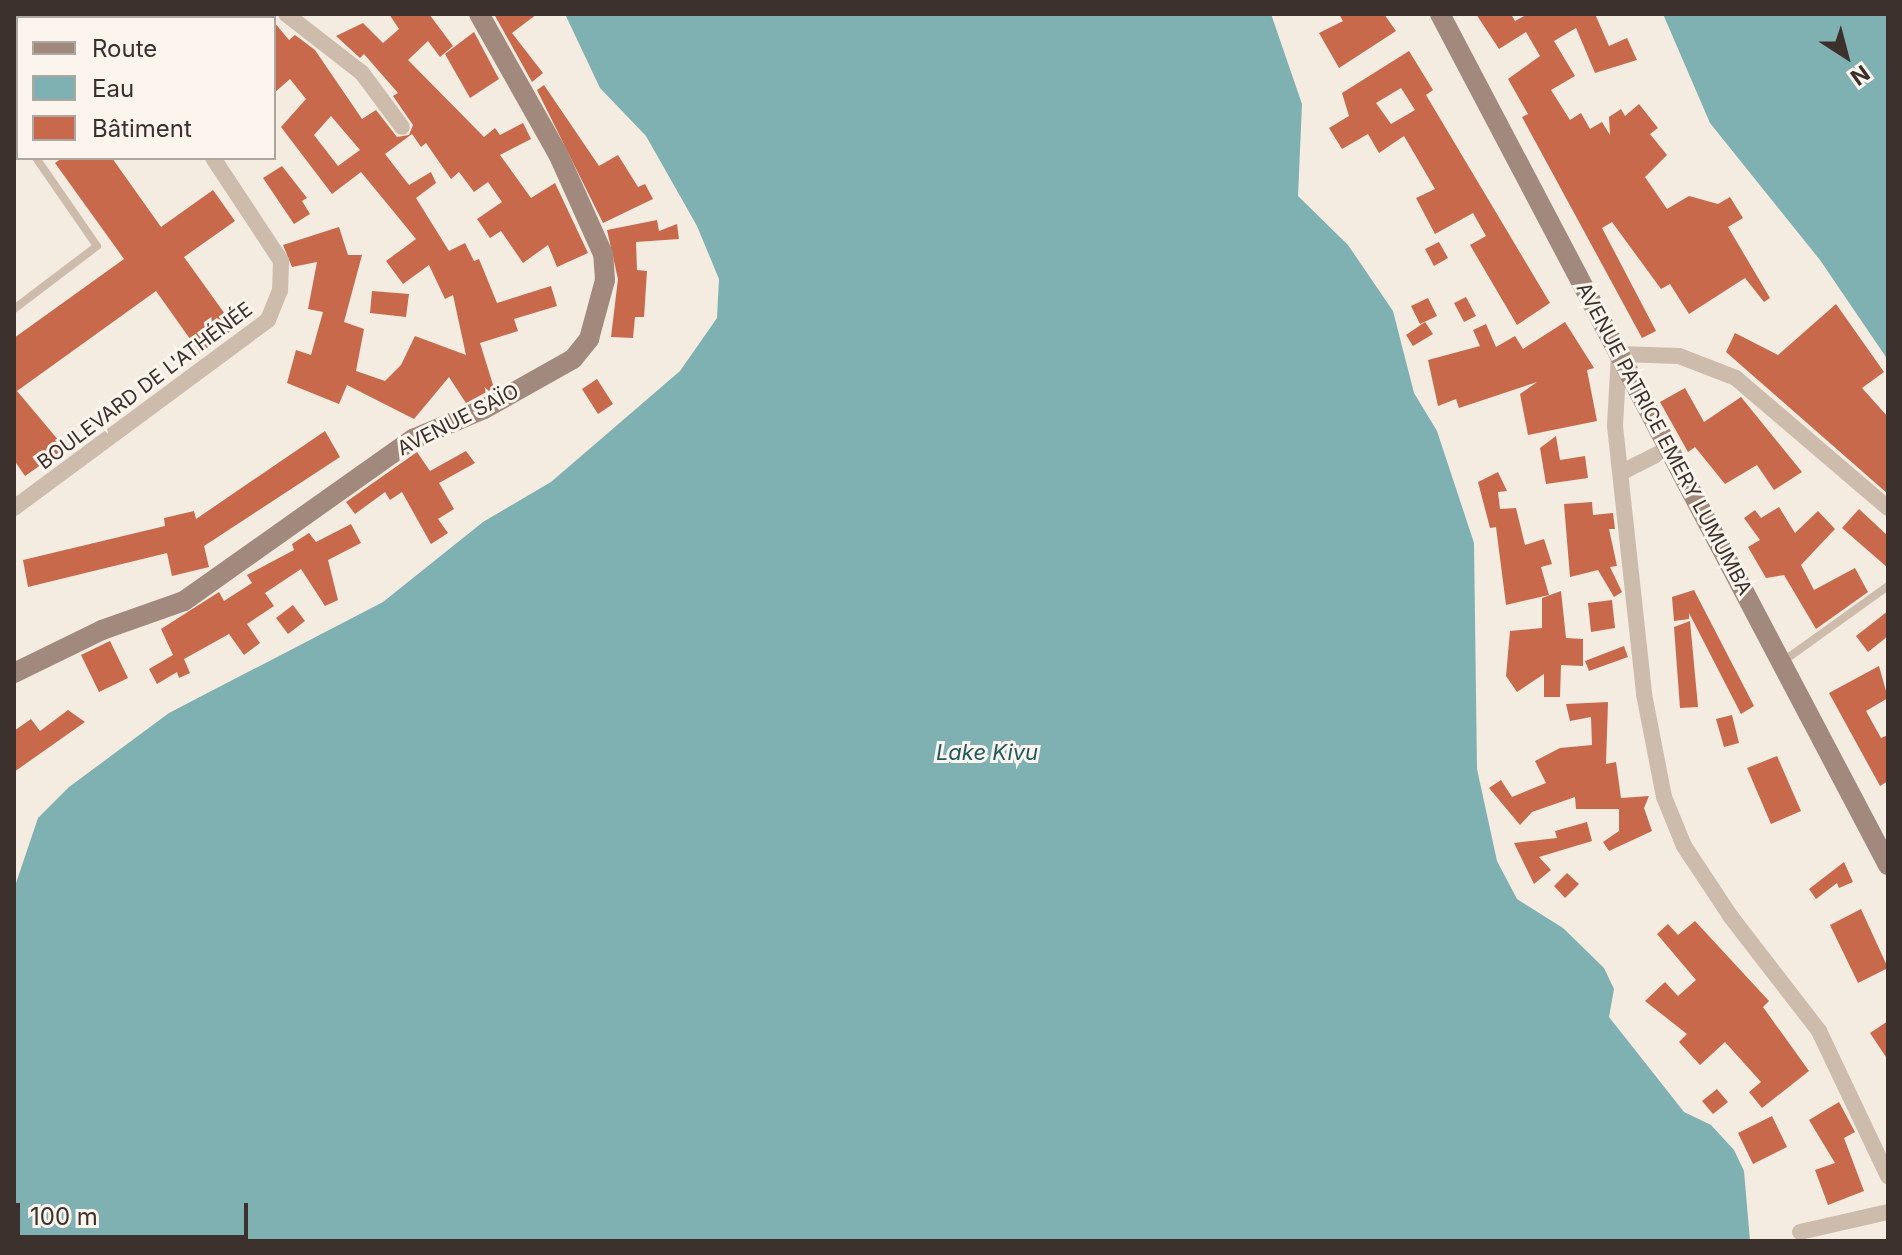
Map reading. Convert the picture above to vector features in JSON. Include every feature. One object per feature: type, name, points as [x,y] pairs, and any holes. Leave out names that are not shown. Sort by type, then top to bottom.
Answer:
[{"type":"street","points":[[286,14],[362,73],[402,127]]},
{"type":"street","name":"AVENUE SAÏO","points":[[14,673],[102,630],[184,601],[413,439],[484,409],[573,359],[589,339],[605,280],[598,239],[479,14]]},
{"type":"street","name":"AVENUE PATRICE EMERY LUMUMBA","points":[[1440,14],[1888,865]]},
{"type":"street","name":"BOULEVARD DE L'ATHÉNÉE","points":[[14,508],[268,320],[280,291],[281,261],[214,160]]},
{"type":"street","points":[[1888,508],[1736,378],[1679,356],[1619,354],[1613,394],[1644,694],[1664,797],[1684,846],[1731,917],[1819,1031],[1888,1176]]},
{"type":"street","points":[[1622,472],[1668,449]]},
{"type":"street","points":[[1800,1232],[1888,1212]]},
{"type":"lane","points":[[14,309],[97,246],[37,160]]},
{"type":"lane","points":[[1782,662],[1888,586]]},
{"type":"water","name":"Lake Kivu","points":[[565,14],[1271,14],[1302,104],[1298,196],[1348,245],[1393,311],[1414,393],[1437,431],[1474,543],[1477,769],[1497,861],[1517,899],[1563,928],[1604,968],[1614,989],[1609,1017],[1684,1112],[1711,1125],[1734,1150],[1744,1171],[1750,1241],[14,1241],[14,889],[38,818],[69,787],[169,713],[383,602],[483,522],[551,482],[680,371],[717,318],[719,279],[697,226],[646,136],[600,88]]},
{"type":"water","points":[[1663,14],[1888,14],[1888,360],[1820,260],[1710,123]]},
{"type":"building","points":[[389,14],[429,14],[453,46],[440,57],[428,41],[408,60],[484,137],[495,128],[500,135],[523,123],[531,139],[500,155],[531,198],[555,183],[588,253],[557,267],[548,245],[523,263],[501,231],[490,238],[477,219],[502,202],[488,182],[474,192],[459,172],[451,179],[426,143],[421,147],[412,134],[385,154],[409,185],[431,172],[436,183],[416,198],[449,251],[465,243],[474,261],[479,259],[497,303],[551,286],[557,306],[514,319],[518,331],[480,343],[494,388],[466,403],[449,377],[414,419],[347,385],[339,404],[287,383],[296,350],[311,355],[323,312],[308,309],[317,262],[292,267],[283,245],[339,227],[348,255],[362,255],[344,322],[364,329],[356,371],[385,381],[401,365],[415,336],[466,355],[453,295],[445,299],[429,265],[403,284],[386,261],[416,239],[361,172],[332,194],[281,127],[306,99],[290,79],[276,91],[276,24],[289,40],[295,35],[315,50],[362,119],[376,110],[397,137],[409,135],[413,125],[393,96],[398,93],[364,54],[360,58],[336,36],[363,23],[383,43],[399,29]],"holes":[[[331,116],[360,150],[338,166],[314,135]]]},
{"type":"building","points":[[494,14],[537,14],[512,33],[543,73],[532,82]]},
{"type":"building","points":[[1339,14],[1384,14],[1396,31],[1339,68],[1319,33],[1343,21]]},
{"type":"building","points":[[1476,14],[1511,14],[1515,21],[1528,14],[1595,14],[1609,46],[1627,38],[1637,60],[1595,73],[1576,28],[1554,41],[1575,76],[1551,90],[1570,120],[1581,113],[1590,129],[1602,122],[1610,135],[1609,117],[1621,109],[1625,116],[1639,104],[1658,128],[1650,134],[1667,155],[1645,177],[1667,209],[1689,196],[1718,204],[1730,197],[1743,218],[1728,227],[1770,298],[1764,302],[1745,278],[1689,314],[1670,284],[1661,289],[1612,222],[1602,228],[1656,331],[1642,338],[1522,117],[1528,114],[1508,79],[1540,56],[1526,32],[1499,49]]},
{"type":"building","points":[[474,32],[499,79],[470,98],[445,54]]},
{"type":"building","points":[[1409,51],[1433,90],[1426,95],[1550,303],[1517,325],[1470,245],[1486,236],[1473,213],[1435,234],[1416,198],[1435,189],[1404,136],[1379,153],[1368,134],[1342,149],[1329,128],[1349,116],[1342,93]],"holes":[[[1401,88],[1415,110],[1391,124],[1376,103]]]},
{"type":"building","points":[[544,85],[599,166],[618,155],[638,187],[645,184],[653,199],[603,223],[537,90]]},
{"type":"building","points":[[59,160],[113,160],[161,227],[213,190],[235,221],[184,257],[235,328],[200,353],[156,291],[17,391],[65,448],[25,476],[14,460],[14,338],[124,259],[55,163]]},
{"type":"building","points":[[282,166],[307,198],[302,201],[310,214],[294,224],[263,178]]},
{"type":"building","points":[[657,220],[659,231],[677,224],[679,239],[636,242],[637,270],[647,271],[644,317],[635,317],[633,338],[611,337],[618,279],[607,230]]},
{"type":"building","points":[[1439,242],[1448,258],[1434,266],[1425,249]]},
{"type":"building","points":[[372,291],[409,294],[406,317],[370,313]]},
{"type":"building","points":[[1466,297],[1476,316],[1464,322],[1454,303]]},
{"type":"building","points":[[1428,298],[1437,316],[1420,324],[1411,306]]},
{"type":"building","points":[[1836,304],[1884,372],[1862,388],[1888,417],[1888,494],[1726,352],[1735,333],[1778,355]]},
{"type":"building","points":[[1425,322],[1433,334],[1413,346],[1406,335]]},
{"type":"building","points":[[1565,322],[1594,368],[1587,370],[1597,421],[1528,435],[1520,394],[1537,382],[1459,408],[1456,399],[1438,406],[1428,360],[1480,346],[1473,330],[1486,324],[1496,347],[1515,336],[1523,349]]},
{"type":"building","points":[[597,379],[613,404],[598,414],[582,389]]},
{"type":"building","points":[[1685,388],[1704,422],[1741,397],[1802,472],[1774,490],[1757,465],[1725,484],[1695,447],[1688,452],[1660,402]]},
{"type":"building","points":[[325,431],[340,457],[204,546],[209,567],[172,576],[167,553],[28,587],[23,560],[165,526],[164,518],[194,511],[196,519]]},
{"type":"building","points":[[1556,436],[1560,460],[1585,456],[1588,478],[1546,484],[1540,448]]},
{"type":"building","points":[[466,451],[475,463],[439,483],[454,509],[438,519],[448,533],[431,544],[402,492],[390,500],[385,492],[355,514],[346,502],[417,452],[430,471]]},
{"type":"building","points":[[1498,472],[1507,491],[1498,492],[1500,509],[1516,508],[1525,545],[1544,539],[1552,564],[1541,567],[1549,595],[1506,605],[1496,527],[1490,528],[1478,482]]},
{"type":"building","points":[[1592,502],[1593,515],[1613,513],[1615,529],[1609,529],[1617,566],[1610,567],[1622,592],[1614,597],[1598,570],[1570,577],[1564,504]]},
{"type":"building","points":[[1779,507],[1795,533],[1818,511],[1835,529],[1801,565],[1814,590],[1855,568],[1868,592],[1816,629],[1784,575],[1766,578],[1748,547],[1760,540],[1744,518],[1755,510],[1761,518]]},
{"type":"building","points":[[1859,509],[1888,536],[1888,568],[1842,528]]},
{"type":"building","points":[[351,524],[361,543],[328,560],[338,600],[325,606],[301,569],[265,593],[274,606],[247,624],[260,643],[244,655],[229,634],[184,659],[190,673],[179,678],[177,672],[157,684],[149,669],[173,655],[161,629],[219,592],[224,601],[252,583],[247,575],[294,550],[292,544],[309,533],[316,542]]},
{"type":"building","points":[[1694,590],[1754,706],[1741,714],[1689,613],[1689,619],[1674,621],[1672,597]]},
{"type":"building","points":[[1561,591],[1566,638],[1583,639],[1583,666],[1561,665],[1560,697],[1544,697],[1544,674],[1517,692],[1506,676],[1510,631],[1542,628],[1542,598]]},
{"type":"building","points":[[1612,600],[1615,628],[1591,632],[1588,603]]},
{"type":"building","points":[[293,605],[305,621],[288,634],[276,618]]},
{"type":"building","points":[[1888,611],[1888,636],[1868,652],[1856,636]]},
{"type":"building","points":[[1690,621],[1698,707],[1680,708],[1674,627]]},
{"type":"building","points":[[110,641],[128,678],[99,692],[81,655]]},
{"type":"building","points":[[1624,646],[1628,657],[1589,671],[1585,661]]},
{"type":"building","points":[[1879,666],[1888,698],[1866,711],[1881,738],[1888,735],[1888,781],[1880,786],[1829,693]]},
{"type":"building","points":[[1608,702],[1606,764],[1616,762],[1621,798],[1649,796],[1644,808],[1652,831],[1609,851],[1603,842],[1619,831],[1619,809],[1576,809],[1575,797],[1532,812],[1520,825],[1489,788],[1501,780],[1512,797],[1546,783],[1535,761],[1560,748],[1592,745],[1591,717],[1570,721],[1566,704]]},
{"type":"building","points":[[68,710],[85,722],[14,772],[14,731],[31,719],[40,731]]},
{"type":"building","points":[[1732,715],[1739,743],[1724,747],[1716,719]]},
{"type":"building","points":[[1777,756],[1801,811],[1771,824],[1747,768]]},
{"type":"building","points":[[1587,822],[1592,841],[1539,857],[1551,870],[1534,884],[1514,843],[1557,838],[1555,831]]},
{"type":"building","points":[[1844,862],[1853,882],[1839,888],[1837,883],[1816,899],[1809,889]]},
{"type":"building","points":[[1567,873],[1579,884],[1565,898],[1554,886]]},
{"type":"building","points":[[1861,909],[1888,968],[1858,983],[1830,925]]},
{"type":"building","points":[[1695,921],[1769,1001],[1763,1007],[1809,1071],[1762,1108],[1749,1092],[1761,1082],[1725,1042],[1700,1065],[1679,1042],[1687,1034],[1645,1001],[1665,982],[1678,996],[1696,980],[1657,934],[1668,924],[1678,935]]},
{"type":"building","points":[[1888,1021],[1888,1060],[1870,1033]]},
{"type":"building","points":[[1717,1089],[1728,1102],[1713,1114],[1702,1101]]},
{"type":"building","points":[[1839,1102],[1855,1132],[1844,1138],[1864,1191],[1828,1205],[1815,1170],[1835,1163],[1809,1120]]},
{"type":"building","points":[[1772,1116],[1787,1147],[1753,1164],[1738,1133]]}]
